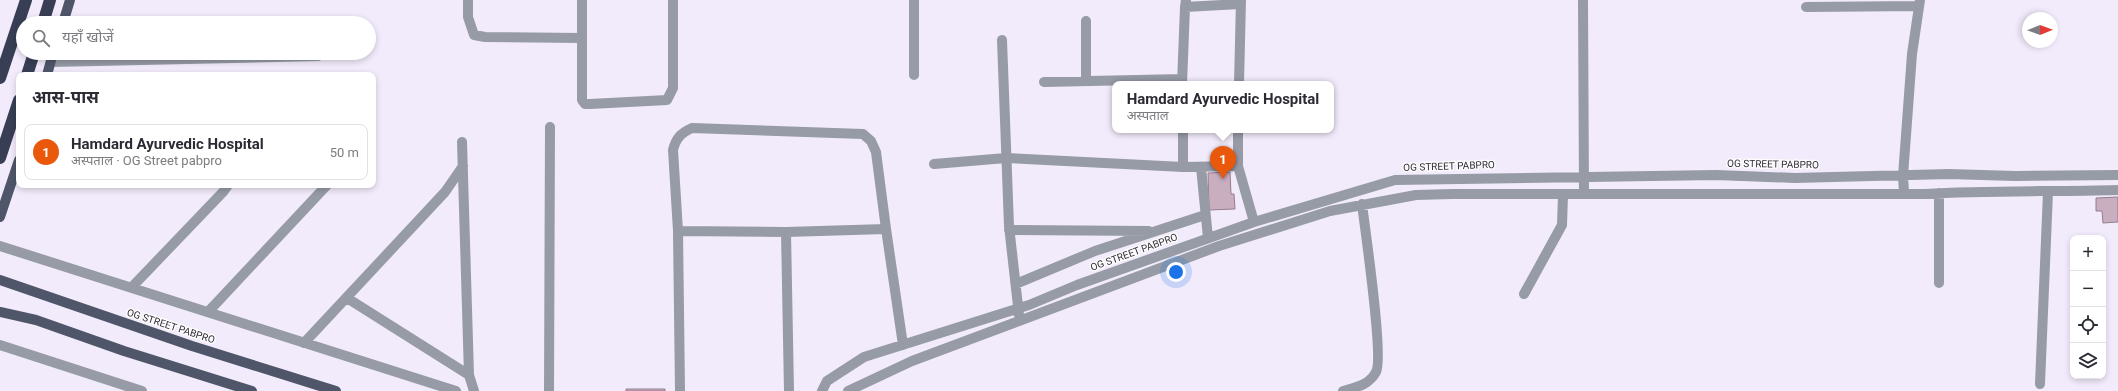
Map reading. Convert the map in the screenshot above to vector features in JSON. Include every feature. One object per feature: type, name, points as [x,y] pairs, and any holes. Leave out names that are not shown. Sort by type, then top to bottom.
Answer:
[{"type":"highway","points":[[21,16],[26,0]]},
{"type":"highway","points":[[45,16],[50,0]]},
{"type":"highway","points":[[0,78],[16,30]]},
{"type":"highway","points":[[28,72],[32,60]]},
{"type":"highway","points":[[0,158],[16,109]]},
{"type":"main road","points":[[65,16],[70,0]]},
{"type":"main road","points":[[48,72],[51,60]]},
{"type":"main road","points":[[0,218],[16,169]]},
{"type":"main road","name":"OG STREET PABPRO","points":[[0,280],[192,346],[336,391]]},
{"type":"main road","points":[[0,312],[36,320],[124,351],[252,391]]},
{"type":"street","points":[[468,0],[468,17],[474,34],[485,37],[582,38]]},
{"type":"street","points":[[582,0],[581,80],[582,100],[585,104],[668,100],[673,88],[673,0]]},
{"type":"street","points":[[914,0],[914,75]]},
{"type":"street","points":[[1583,0],[1584,194]]},
{"type":"street","points":[[1044,82],[1182,81],[1186,3],[1240,2],[1239,81]]},
{"type":"street","points":[[1806,7],[1920,3],[1912,54],[1903,176],[1904,193]]},
{"type":"street","points":[[1086,21],[1086,81]]},
{"type":"street","points":[[1002,40],[1009,230],[1018,308],[1021,320]]},
{"type":"street","points":[[549,391],[550,127]]},
{"type":"street","points":[[680,391],[678,231],[673,150],[675,140],[684,132],[692,128],[862,134],[871,141],[876,152],[903,345]]},
{"type":"street","points":[[1183,133],[1183,168]]},
{"type":"street","points":[[1238,133],[1238,166],[1254,222]]},
{"type":"street","points":[[462,142],[469,375],[474,391]]},
{"type":"street","points":[[934,164],[1006,158],[1183,168],[1238,166]]},
{"type":"street","points":[[304,343],[445,192],[462,166]]},
{"type":"street","points":[[1201,167],[1208,238]]},
{"type":"street","name":"OG STREET PABPRO","points":[[822,391],[827,381],[864,357],[1018,308],[1077,285],[1254,222],[1395,180],[1716,175],[1795,178],[1948,174],[2015,176],[2118,175]]},
{"type":"street","points":[[130,288],[226,188]]},
{"type":"street","points":[[208,312],[324,188]]},
{"type":"street","points":[[848,391],[912,361],[1219,246],[1330,211],[1416,195],[1939,193],[1984,191],[2048,192],[2118,190]]},
{"type":"street","points":[[2040,384],[2048,192]]},
{"type":"street","points":[[1939,193],[1939,283]]},
{"type":"street","points":[[1524,294],[1562,225],[1563,195]]},
{"type":"street","points":[[1343,391],[1369,383],[1377,370],[1378,341],[1362,204]]},
{"type":"street","points":[[1016,284],[1095,251],[1205,214]]},
{"type":"street","points":[[678,231],[786,232],[886,229]]},
{"type":"street","points":[[1009,230],[1157,231]]},
{"type":"street","points":[[786,232],[789,391]]},
{"type":"street","points":[[0,246],[456,391]]},
{"type":"street","points":[[347,298],[469,375]]},
{"type":"street","points":[[0,345],[142,391]]},
{"type":"building","points":[[1230,172],[1231,194],[1234,194],[1235,209],[1209,210],[1208,173]]},
{"type":"building","points":[[2118,197],[2118,222],[2103,223],[2102,211],[2096,211],[2096,198]]},
{"type":"building","points":[[626,389],[665,389],[665,391],[626,391]]},
{"type":"place","name":"Hamdard Ayurvedic Hospital","points":[[1223,179]]}]
